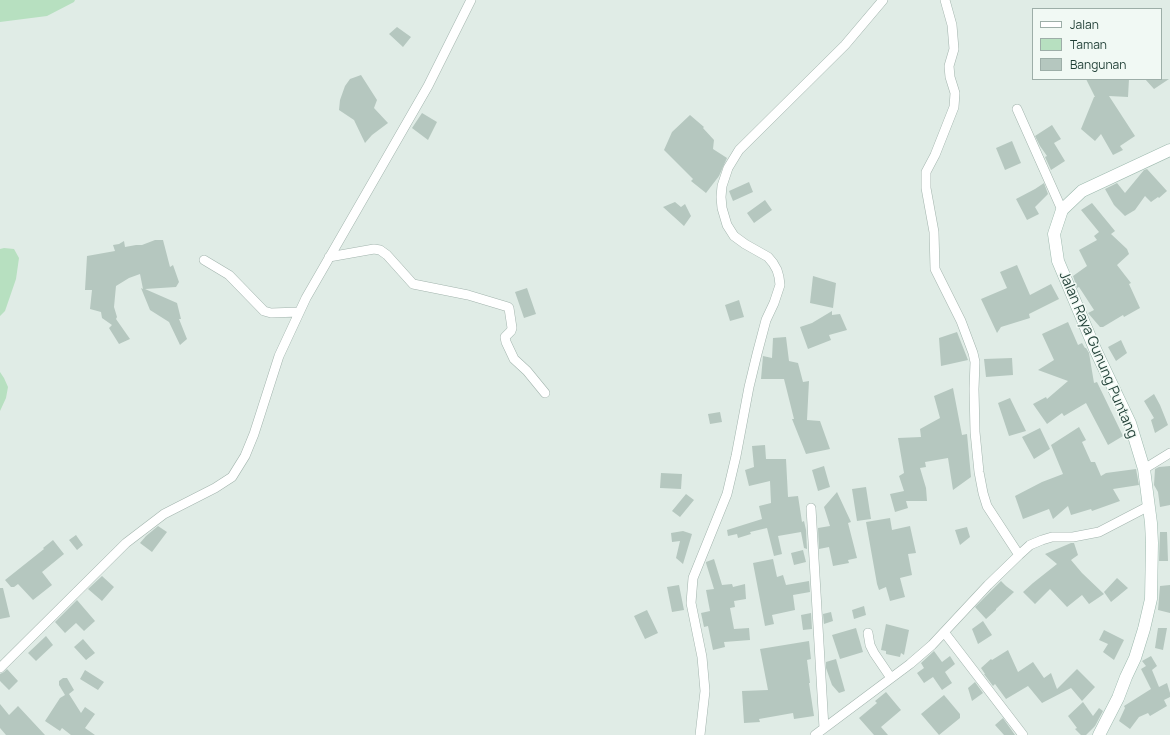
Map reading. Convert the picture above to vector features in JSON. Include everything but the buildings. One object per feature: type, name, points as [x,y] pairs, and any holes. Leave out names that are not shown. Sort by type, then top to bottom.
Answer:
[{"type":"street","points":[[0,668],[126,542],[164,514],[215,488],[232,477],[245,456],[254,434],[279,356],[306,298],[428,86],[470,0]]},
{"type":"street","points":[[700,735],[705,691],[702,657],[691,603],[693,578],[727,494],[749,387],[759,347],[766,320],[780,285],[777,270],[768,257],[744,244],[734,236],[727,226],[722,208],[722,186],[728,168],[739,150],[845,44],[883,0]]},
{"type":"street","points":[[945,0],[952,25],[954,49],[949,66],[950,77],[955,93],[954,107],[935,155],[926,172],[926,188],[934,232],[935,269],[961,322],[975,362],[974,389],[976,432],[982,493],[987,506],[1019,555]]},
{"type":"street","points":[[1017,109],[1062,210]]},
{"type":"street","name":"Jalan Raya Gunung Puntang","points":[[1099,735],[1118,698],[1135,658],[1151,599],[1152,543],[1149,506],[1144,469],[1130,423],[1095,349],[1058,261],[1054,234],[1062,210],[1082,191],[1170,150]]},
{"type":"street","points":[[329,257],[374,249],[380,250],[387,255],[413,284],[468,295],[508,307],[512,328],[505,337],[506,342],[516,362],[528,371],[545,393]]},
{"type":"street","points":[[204,260],[229,275],[264,311],[272,313],[300,312]]},
{"type":"street","points":[[1144,469],[1170,453]]},
{"type":"street","points":[[815,735],[932,645],[988,585],[1030,545],[1052,537],[1073,537],[1098,532],[1149,506]]},
{"type":"street","points":[[811,508],[824,728]]},
{"type":"street","points":[[944,632],[1023,735]]},
{"type":"street","points":[[868,633],[870,645],[874,653],[891,678]]},
{"type":"green space","points":[[0,0],[75,0],[74,2],[47,16],[0,22]]},
{"type":"green space","points":[[0,249],[14,249],[19,258],[16,279],[5,311],[0,316]]},
{"type":"green space","points":[[0,372],[8,387],[6,398],[0,411]]}]
